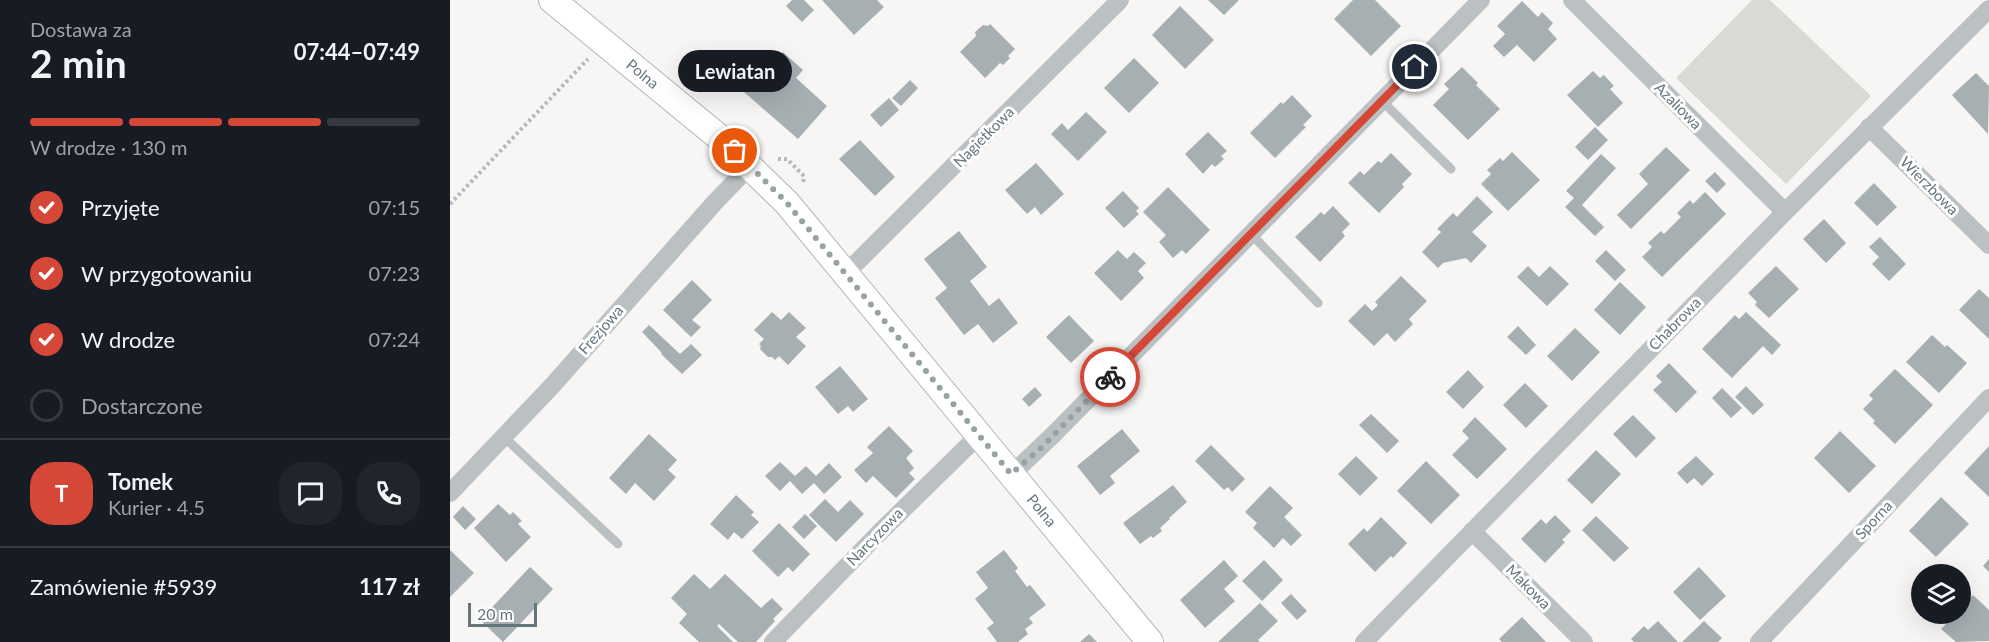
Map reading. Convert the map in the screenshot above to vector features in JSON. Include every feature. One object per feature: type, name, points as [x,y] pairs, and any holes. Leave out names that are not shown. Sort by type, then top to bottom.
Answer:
[{"type":"street","name":"Polna","points":[[552,0],[720,138],[751,165],[787,203],[1150,642]]},
{"type":"street","name":"Nagietkowa","points":[[846,273],[1120,0]]},
{"type":"street","points":[[1011,474],[1054,434],[1481,0]]},
{"type":"street","name":"Azaliowa","points":[[1572,0],[1785,212]]},
{"type":"street","name":"Chabrowa","points":[[1364,642],[1785,212],[1989,9]]},
{"type":"street","name":"Wierzbowa","points":[[1869,127],[1989,245]]},
{"type":"street","name":"Frezjowa","points":[[450,493],[551,387],[716,201],[751,165]]},
{"type":"street","name":"Sporna","points":[[1759,642],[1989,398]]},
{"type":"street","name":"Narcyzowa","points":[[773,642],[979,435]]},
{"type":"street","name":"Makowa","points":[[1472,531],[1584,642]]},
{"type":"lane","points":[[1382,100],[1450,169]]},
{"type":"lane","points":[[1251,234],[1318,303]]},
{"type":"lane","points":[[504,437],[618,544]]},
{"type":"path","points":[[450,204],[605,42]]},
{"type":"shaded area","points":[[1752,0],[1770,0],[1871,96],[1786,184],[1676,78]]},
{"type":"building","points":[[792,0],[804,0],[814,10],[802,22],[786,6]]},
{"type":"building","points":[[822,0],[877,0],[884,7],[854,35]]},
{"type":"building","points":[[1208,0],[1239,0],[1224,15]]},
{"type":"building","points":[[1353,0],[1375,0],[1401,26],[1371,56],[1334,19]]},
{"type":"building","points":[[1522,1],[1538,17],[1542,12],[1553,23],[1548,29],[1557,39],[1534,62],[1517,45],[1504,57],[1493,46],[1505,34],[1497,26]]},
{"type":"building","points":[[1180,6],[1214,40],[1185,69],[1152,35]]},
{"type":"building","points":[[990,24],[1015,49],[1003,65],[1000,63],[985,78],[960,52],[976,36],[975,32],[983,25]]},
{"type":"building","points":[[766,50],[776,59],[783,52],[803,70],[796,78],[827,106],[798,139],[736,85]]},
{"type":"building","points":[[1134,58],[1159,83],[1129,113],[1104,88]]},
{"type":"building","points":[[1462,67],[1500,109],[1468,140],[1433,105],[1449,89],[1444,84]]},
{"type":"building","points":[[1593,71],[1600,78],[1604,75],[1614,86],[1610,89],[1623,103],[1598,127],[1567,95]]},
{"type":"building","points":[[1976,73],[1989,86],[1988,134],[1952,95]]},
{"type":"building","points":[[910,80],[918,88],[901,106],[892,98]]},
{"type":"building","points":[[1292,95],[1312,116],[1303,125],[1306,127],[1275,158],[1250,133],[1281,102],[1283,104]]},
{"type":"building","points":[[889,98],[899,110],[881,127],[870,115]]},
{"type":"building","points":[[1086,112],[1107,132],[1078,161],[1051,134],[1062,123],[1068,130]]},
{"type":"building","points":[[1595,127],[1608,140],[1588,160],[1575,147]]},
{"type":"building","points":[[1208,132],[1227,151],[1221,156],[1224,159],[1215,167],[1212,164],[1203,174],[1185,154]]},
{"type":"building","points":[[860,140],[895,177],[875,196],[839,159]]},
{"type":"building","points":[[1666,147],[1690,170],[1631,229],[1617,215],[1648,184],[1639,174]]},
{"type":"building","points":[[1512,152],[1540,180],[1508,211],[1481,184],[1491,174],[1487,170],[1500,158],[1503,161]]},
{"type":"building","points":[[1391,153],[1412,174],[1402,184],[1404,187],[1379,213],[1348,183],[1360,171],[1364,175],[1378,161],[1381,163]]},
{"type":"building","points":[[1601,154],[1616,168],[1582,205],[1604,227],[1595,236],[1565,207],[1574,198],[1566,191]]},
{"type":"building","points":[[1036,163],[1064,194],[1041,215],[1035,207],[1027,214],[1005,190]]},
{"type":"building","points":[[1715,172],[1726,184],[1717,193],[1705,181]]},
{"type":"building","points":[[1874,183],[1897,207],[1877,226],[1854,203]]},
{"type":"building","points":[[1168,187],[1210,230],[1186,254],[1182,250],[1173,258],[1159,242],[1166,235],[1143,212]]},
{"type":"building","points":[[1123,191],[1139,208],[1136,211],[1139,214],[1124,228],[1105,208]]},
{"type":"building","points":[[1705,192],[1726,214],[1662,277],[1642,257],[1652,247],[1648,243],[1661,231],[1664,234],[1681,217],[1677,213],[1690,200],[1693,204]]},
{"type":"building","points":[[1477,196],[1493,212],[1472,232],[1487,246],[1471,263],[1466,258],[1443,263],[1438,268],[1422,252],[1441,232],[1437,229],[1453,213],[1457,217]]},
{"type":"building","points":[[1333,206],[1350,224],[1342,232],[1345,236],[1320,262],[1295,237],[1321,212],[1324,215]]},
{"type":"building","points":[[1824,219],[1846,243],[1826,263],[1803,239]]},
{"type":"building","points":[[959,231],[987,267],[970,281],[989,306],[999,298],[1018,323],[993,343],[978,324],[964,335],[935,298],[947,288],[924,259]]},
{"type":"building","points":[[1880,237],[1906,264],[1889,281],[1872,264],[1879,257],[1869,247]]},
{"type":"building","points":[[1118,250],[1127,259],[1134,252],[1146,263],[1138,271],[1144,278],[1121,301],[1094,273]]},
{"type":"building","points":[[1606,250],[1626,270],[1615,281],[1595,261]]},
{"type":"building","points":[[1528,266],[1539,277],[1550,266],[1569,284],[1547,306],[1517,277]]},
{"type":"building","points":[[1776,266],[1799,289],[1769,318],[1755,305],[1757,302],[1748,293]]},
{"type":"building","points":[[1401,276],[1427,301],[1409,319],[1413,324],[1395,342],[1387,333],[1374,346],[1348,321],[1365,304],[1372,311],[1378,305],[1375,302]]},
{"type":"building","points":[[692,280],[712,300],[692,320],[701,327],[691,337],[663,310]]},
{"type":"building","points":[[1620,282],[1646,307],[1620,335],[1594,310]]},
{"type":"building","points":[[1979,289],[1989,298],[1989,339],[1959,310]]},
{"type":"building","points":[[772,312],[781,320],[789,312],[806,328],[796,337],[806,346],[788,365],[779,356],[775,360],[760,349],[759,344],[764,339],[754,330]]},
{"type":"building","points":[[1746,312],[1781,345],[1772,355],[1763,346],[1732,378],[1702,349],[1735,315],[1739,319]]},
{"type":"building","points":[[1069,315],[1094,341],[1071,363],[1046,337]]},
{"type":"building","points":[[649,325],[680,354],[691,344],[702,355],[682,374],[642,332]]},
{"type":"building","points":[[1518,326],[1536,345],[1526,355],[1507,337]]},
{"type":"building","points":[[1575,328],[1600,352],[1572,381],[1547,356]]},
{"type":"building","points":[[1932,335],[1967,363],[1939,393],[1906,362]]},
{"type":"building","points":[[1669,363],[1697,392],[1676,413],[1653,390],[1662,382],[1656,376]]},
{"type":"building","points":[[840,366],[868,399],[853,412],[848,406],[838,414],[815,387]]},
{"type":"building","points":[[1895,369],[1933,405],[1895,444],[1873,423],[1875,421],[1863,409],[1873,399],[1869,395]]},
{"type":"building","points":[[1468,370],[1484,387],[1463,409],[1446,392]]},
{"type":"building","points":[[1525,383],[1548,406],[1526,428],[1503,405]]},
{"type":"building","points":[[1746,386],[1764,405],[1753,415],[1735,397]]},
{"type":"building","points":[[1035,387],[1042,395],[1029,407],[1022,399]]},
{"type":"building","points":[[1722,388],[1742,408],[1731,418],[1712,398]]},
{"type":"building","points":[[1371,414],[1399,441],[1387,453],[1359,425]]},
{"type":"building","points":[[1633,415],[1656,438],[1636,458],[1613,434]]},
{"type":"building","points":[[1475,417],[1507,449],[1477,479],[1452,455],[1469,438],[1462,431]]},
{"type":"building","points":[[889,426],[913,451],[906,458],[914,468],[909,473],[915,479],[896,498],[873,476],[866,483],[854,470],[873,453],[867,447]]},
{"type":"building","points":[[1122,429],[1140,451],[1110,476],[1115,483],[1100,495],[1077,466]]},
{"type":"building","points":[[1840,431],[1876,466],[1849,493],[1814,458]]},
{"type":"building","points":[[649,434],[677,460],[668,470],[676,477],[654,501],[635,483],[626,494],[609,478]]},
{"type":"building","points":[[1211,445],[1245,479],[1232,492],[1228,487],[1224,490],[1195,461]]},
{"type":"building","points":[[1989,446],[1989,497],[1964,473]]},
{"type":"building","points":[[1596,450],[1621,474],[1592,504],[1567,480]]},
{"type":"building","points":[[1356,456],[1378,478],[1360,496],[1338,474]]},
{"type":"building","points":[[1696,456],[1714,474],[1702,486],[1694,478],[1687,484],[1677,473]]},
{"type":"building","points":[[1426,461],[1460,495],[1431,524],[1397,491]]},
{"type":"building","points":[[780,462],[795,476],[806,466],[816,476],[829,463],[842,477],[824,494],[814,483],[802,494],[790,481],[780,491],[765,476]]},
{"type":"building","points":[[1173,485],[1187,502],[1160,528],[1162,531],[1140,544],[1123,523]]},
{"type":"building","points":[[1270,486],[1293,508],[1284,517],[1302,535],[1291,546],[1283,538],[1274,548],[1253,528],[1257,523],[1245,512]]},
{"type":"building","points":[[736,495],[754,512],[751,515],[759,522],[742,539],[734,532],[728,540],[710,524]]},
{"type":"building","points":[[1941,497],[1969,524],[1936,557],[1909,531]]},
{"type":"building","points":[[825,499],[838,512],[850,500],[864,514],[836,542],[809,515]]},
{"type":"building","points":[[498,504],[510,515],[513,512],[522,521],[518,524],[531,537],[506,562],[474,528]]},
{"type":"building","points":[[463,506],[476,519],[465,530],[453,517]]},
{"type":"building","points":[[805,514],[817,526],[804,539],[792,527]]},
{"type":"building","points":[[1555,515],[1571,531],[1562,540],[1565,542],[1545,563],[1521,539],[1541,519],[1546,524]]},
{"type":"building","points":[[1596,516],[1629,548],[1614,562],[1582,530]]},
{"type":"building","points":[[1381,517],[1407,543],[1375,572],[1348,544],[1364,528],[1367,532]]},
{"type":"building","points":[[779,523],[810,554],[793,572],[788,567],[778,577],[752,551]]},
{"type":"building","points":[[450,550],[474,573],[450,597]]},
{"type":"building","points":[[1004,550],[1018,568],[1015,571],[1027,587],[1030,585],[1046,605],[1029,618],[1033,623],[1025,629],[1028,634],[1018,642],[997,642],[987,628],[994,623],[975,599],[988,588],[976,572]]},
{"type":"building","points":[[1989,559],[1989,572],[1983,566]]},
{"type":"building","points":[[1224,560],[1238,576],[1224,589],[1235,601],[1205,628],[1180,600]]},
{"type":"building","points":[[1264,560],[1283,580],[1262,601],[1242,581]]},
{"type":"building","points":[[530,567],[553,589],[503,642],[480,620]]},
{"type":"building","points":[[1699,567],[1726,596],[1700,620],[1673,592]]},
{"type":"building","points":[[694,574],[710,589],[725,574],[761,608],[772,598],[783,609],[756,642],[738,642],[719,624],[717,626],[733,642],[699,642],[679,623],[687,614],[671,598]]},
{"type":"building","points":[[1291,594],[1307,611],[1297,620],[1281,603]]},
{"type":"building","points":[[1973,595],[1989,610],[1989,641],[1956,642],[1941,629],[1946,624],[1971,624],[1971,597]]},
{"type":"building","points":[[1260,603],[1278,621],[1258,640],[1260,642],[1218,642]]},
{"type":"building","points":[[1522,617],[1546,642],[1502,642],[1499,639]]},
{"type":"building","points":[[1658,621],[1678,642],[1634,642],[1631,639],[1644,626],[1648,630]]},
{"type":"building","points":[[1704,621],[1722,638],[1718,642],[1682,642]]},
{"type":"building","points":[[1089,634],[1097,642],[1080,642]]},
{"type":"way so far","points":[[735,151],[787,203],[1011,474],[1042,447],[1110,377]]},
{"type":"place","name":"Lewiatan","points":[[735,151]]},
{"type":"route","points":[[1110,377],[1415,67]]}]
